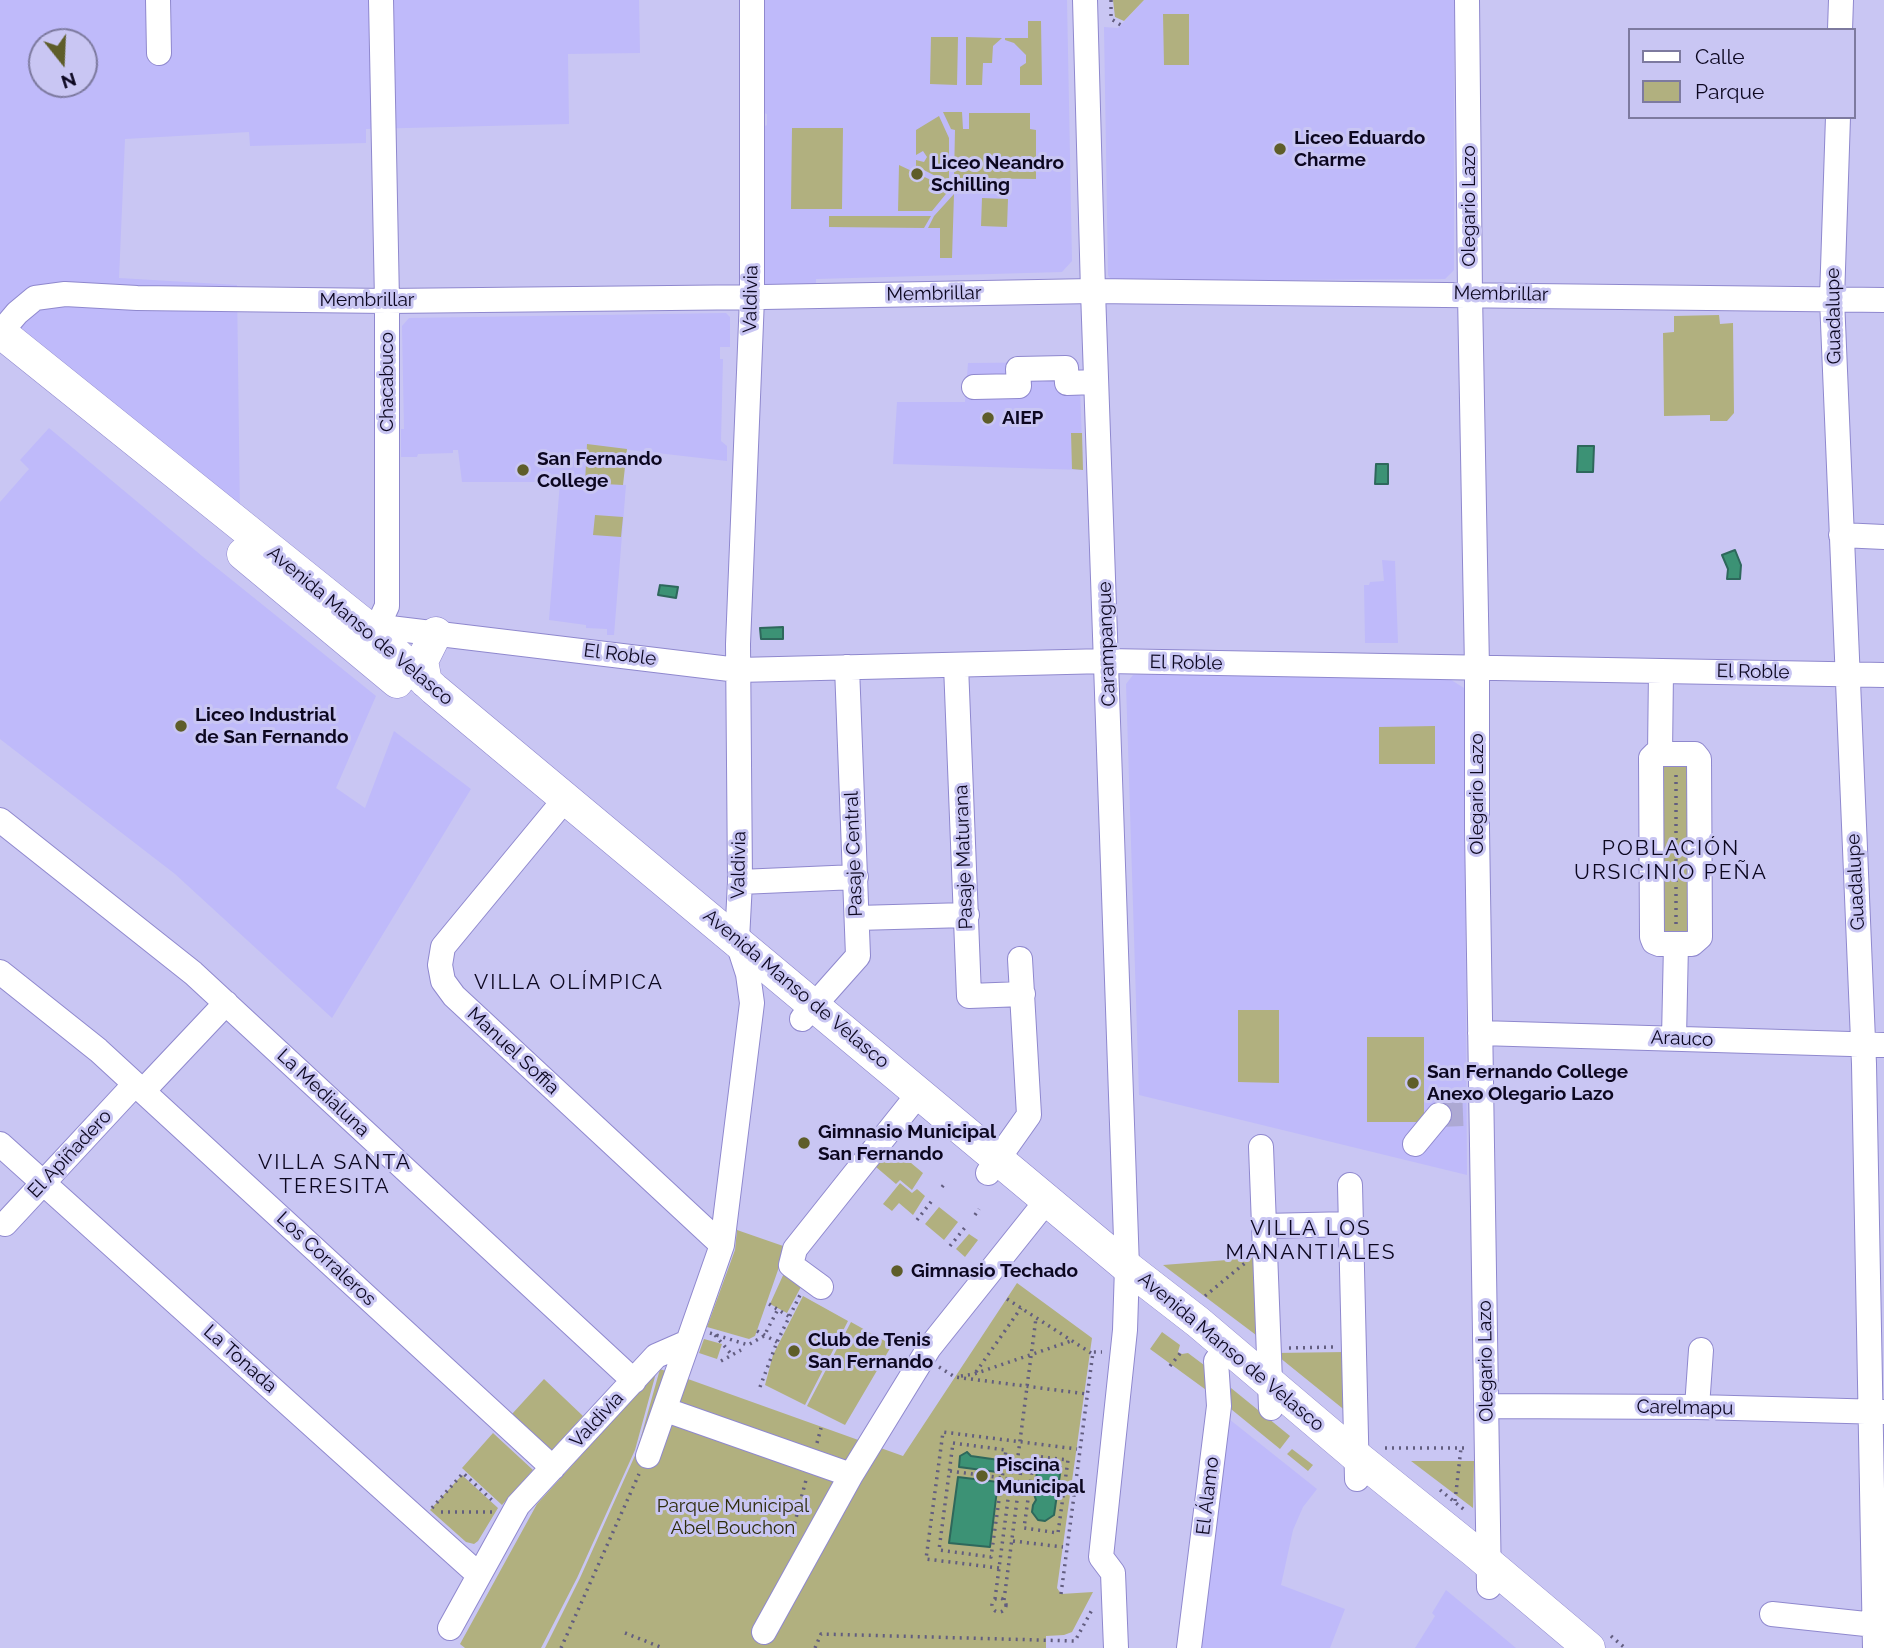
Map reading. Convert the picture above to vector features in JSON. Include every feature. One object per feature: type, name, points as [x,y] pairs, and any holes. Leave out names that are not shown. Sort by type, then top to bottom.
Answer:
[{"type":"main road","name":"Avenida Manso de Velasco","points":[[0,332],[561,805],[737,940],[809,1012],[1127,1278],[1270,1395],[1451,1532],[1489,1576],[1589,1648]]},
{"type":"main road","name":"Avenida Manso de Velasco","points":[[0,356],[356,633],[426,682],[748,974],[809,1012]]},
{"type":"main road","points":[[426,682],[422,661],[436,633]]},
{"type":"main road","name":"Avenida Manso de Velasco","points":[[1356,1461],[1489,1576],[1562,1648]]},
{"type":"street","points":[[158,0],[159,53]]},
{"type":"street","name":"Chacabuco","points":[[356,633],[381,620],[387,606],[387,301],[381,0]]},
{"type":"street","name":"Valdivia","points":[[450,1628],[518,1505],[656,1356],[696,1337],[722,1245],[751,1003],[748,974],[737,940],[740,882],[738,670],[752,298],[752,0]]},
{"type":"street","name":"Carampangue","points":[[1085,0],[1127,1278],[1101,1557],[1113,1573],[1104,1614],[1116,1648]]},
{"type":"street","name":"Olegario Lazo","points":[[1468,0],[1469,294],[1477,668],[1480,1032],[1473,1114],[1487,1406],[1486,1528],[1489,1576]]},
{"type":"street","points":[[1840,28],[1841,0]]},
{"type":"street","name":"Guadalupe","points":[[1838,119],[1832,299],[1846,674],[1874,1045],[1878,1412],[1875,1637]]},
{"type":"street","name":"Membrillar","points":[[0,332],[25,305],[36,298],[49,295],[387,301],[752,298],[838,287],[1093,291],[1138,281],[1469,294],[1884,300]]},
{"type":"street","points":[[974,387],[1019,386],[1018,369],[1066,368],[1067,383],[1096,382]]},
{"type":"street","points":[[1841,534],[1884,537]]},
{"type":"street","name":"El Roble","points":[[356,633],[436,633],[738,670],[1107,661],[1884,675]]},
{"type":"street","name":"Pasaje Maturana","points":[[956,665],[969,996],[1023,994]]},
{"type":"street","name":"Pasaje Central","points":[[809,1012],[858,956],[847,667]]},
{"type":"street","points":[[1661,671],[1668,754]]},
{"type":"street","points":[[1676,826],[1651,758],[1653,755],[1695,754],[1699,759],[1676,826],[1676,879],[1700,937],[1692,944],[1659,944],[1654,942],[1652,937],[1676,879],[1676,826]]},
{"type":"street","name":"Manuel Soffia","points":[[561,805],[443,947],[440,965],[443,981],[464,1005],[722,1245]]},
{"type":"street","name":"La Medialuna","points":[[0,820],[153,939],[226,1003],[634,1381]]},
{"type":"street","points":[[740,882],[856,877]]},
{"type":"street","points":[[857,918],[967,915]]},
{"type":"street","points":[[1674,1038],[1676,944]]},
{"type":"street","points":[[994,1166],[1029,1115],[1020,959]]},
{"type":"street","name":"Los Corraleros","points":[[0,972],[60,1018],[139,1087],[553,1468]]},
{"type":"street","name":"El Apiñadero","points":[[5,1224],[139,1087],[226,1003]]},
{"type":"street","name":"Arauco","points":[[1480,1032],[1874,1045]]},
{"type":"street","points":[[813,1287],[791,1265],[795,1249],[914,1099]]},
{"type":"street","points":[[1415,1144],[1439,1115]]},
{"type":"street","name":"La Tonada","points":[[0,1144],[479,1575]]},
{"type":"street","points":[[1261,1147],[1270,1395]]},
{"type":"street","points":[[1350,1185],[1356,1461]]},
{"type":"street","points":[[764,1632],[851,1475],[929,1348],[1043,1206]]},
{"type":"street","points":[[1265,1236],[1350,1224]]},
{"type":"street","points":[[648,1456],[696,1337]]},
{"type":"street","points":[[1697,1407],[1701,1350]]},
{"type":"street","name":"El Álamo","points":[[1189,1648],[1219,1406],[1221,1354]]},
{"type":"street","name":"Carelmapu","points":[[1487,1406],[1697,1407],[1878,1412]]},
{"type":"street","points":[[666,1410],[851,1475]]},
{"type":"street","points":[[1099,1648],[1104,1614]]},
{"type":"street","points":[[1772,1614],[1875,1637]]},
{"type":"path","points":[[1111,0],[1111,19],[1121,25]]},
{"type":"path","points":[[1668,754],[1676,826],[1676,944]]},
{"type":"path","points":[[942,1187],[946,1182]]},
{"type":"path","points":[[918,1220],[934,1198]]},
{"type":"path","points":[[975,1215],[979,1209]]},
{"type":"path","points":[[950,1247],[967,1225]]},
{"type":"path","points":[[1197,1302],[1265,1236]]},
{"type":"path","points":[[760,1387],[777,1342],[790,1317],[813,1287]]},
{"type":"path","points":[[1007,1299],[1091,1353]]},
{"type":"path","points":[[769,1304],[790,1317]]},
{"type":"path","points":[[974,1374],[1021,1308]]},
{"type":"path","points":[[696,1337],[715,1335],[748,1345],[764,1336],[777,1311]]},
{"type":"path","points":[[1018,1456],[1022,1462],[1004,1600],[1006,1607],[999,1612],[992,1604],[995,1599],[1013,1461],[1018,1456],[1036,1318]]},
{"type":"path","points":[[757,1331],[777,1342]]},
{"type":"path","points":[[715,1335],[732,1355]]},
{"type":"path","points":[[1071,1341],[974,1374],[955,1377],[1087,1394]]},
{"type":"path","points":[[1269,1348],[1353,1347]]},
{"type":"path","points":[[721,1361],[741,1350]]},
{"type":"path","points":[[1061,1594],[1093,1352],[1122,1351]]},
{"type":"path","points":[[1170,1366],[1182,1351]]},
{"type":"path","points":[[999,1568],[926,1559],[943,1432],[1077,1449]]},
{"type":"path","points":[[953,1443],[1006,1450],[1002,1478],[991,1557],[939,1550],[953,1443]]},
{"type":"path","points":[[1451,1532],[1461,1448]]},
{"type":"path","points":[[1356,1461],[1461,1448],[1488,1448]]},
{"type":"path","points":[[561,1648],[623,1506],[648,1456]]},
{"type":"path","points":[[1034,1456],[1068,1460],[1058,1533],[1024,1528],[1031,1482],[1034,1456]]},
{"type":"path","points":[[950,1471],[1011,1479]]},
{"type":"path","points":[[463,1473],[500,1511],[428,1511],[463,1473]]},
{"type":"path","points":[[1020,1480],[1031,1482]]},
{"type":"path","points":[[1012,1541],[1063,1547]]},
{"type":"path","points":[[995,1599],[1004,1600]]},
{"type":"path","points":[[815,1648],[821,1634],[1075,1641],[1104,1614]]},
{"type":"path","points":[[625,1633],[663,1648]]},
{"type":"shaded area","points":[[0,0],[639,0],[640,53],[568,54],[569,124],[366,129],[366,143],[250,146],[249,132],[125,139],[119,278],[237,285],[240,518],[0,340]]},
{"type":"shaded area","name":"Liceo Neandro Schilling","points":[[764,0],[1067,0],[1072,261],[1062,272],[816,279],[816,284],[757,286],[764,224],[767,125],[767,114],[764,113]]},
{"type":"shaded area","name":"Liceo Eduardo Charme","points":[[1144,0],[1454,0],[1454,270],[1445,279],[1112,281],[1108,275],[1104,27],[1118,28]]},
{"type":"shaded area","name":"San Fernando College","points":[[726,313],[730,317],[730,347],[720,347],[720,359],[723,359],[721,441],[727,446],[727,461],[587,445],[586,482],[626,485],[614,635],[607,635],[607,629],[586,628],[586,625],[549,620],[560,482],[462,482],[458,450],[453,450],[453,453],[401,457],[401,429],[404,429],[402,326],[409,318]]},
{"type":"shaded area","name":"AIEP","points":[[1079,362],[1083,470],[893,464],[897,402],[965,402],[968,363]]},
{"type":"shaded area","name":"Liceo Industrial de San Fernando","points":[[49,428],[376,696],[336,788],[365,808],[394,731],[471,789],[332,1018],[175,874],[0,739],[0,502],[29,469],[20,460]]},
{"type":"shaded area","points":[[1578,446],[1594,446],[1593,472],[1577,472]]},
{"type":"shaded area","points":[[1376,464],[1388,464],[1388,484],[1375,484]]},
{"type":"shaded area","points":[[1735,550],[1741,565],[1740,579],[1727,579],[1728,569],[1722,555]]},
{"type":"shaded area","points":[[1382,560],[1395,561],[1398,643],[1365,643],[1364,585],[1384,581]]},
{"type":"shaded area","points":[[660,585],[678,587],[676,598],[658,595]]},
{"type":"shaded area","points":[[783,627],[783,639],[761,639],[760,628]]},
{"type":"shaded area","points":[[1234,673],[1448,678],[1464,688],[1467,1175],[1139,1095],[1126,684],[1133,675]]},
{"type":"shaded area","points":[[1224,1415],[1317,1489],[1303,1507],[1293,1530],[1281,1585],[1345,1609],[1330,1648],[1197,1648]]},
{"type":"shaded area","points":[[967,1452],[971,1456],[999,1460],[997,1472],[959,1467],[960,1456]]},
{"type":"shaded area","points":[[1038,1464],[1061,1467],[1054,1515],[1045,1521],[1038,1520],[1032,1512],[1036,1500],[1034,1494]]},
{"type":"shaded area","points":[[958,1477],[998,1482],[990,1547],[949,1543]]},
{"type":"shaded area","points":[[1446,1590],[1516,1648],[1415,1648],[1435,1616],[1432,1613]]},
{"type":"green space","points":[[1113,0],[1144,0],[1124,21],[1115,17]]},
{"type":"green space","points":[[1163,14],[1189,14],[1189,65],[1164,65]]},
{"type":"green space","points":[[1028,21],[1041,21],[1042,85],[1020,85],[1020,67],[1026,63],[1026,55],[1014,43],[1005,40],[1028,38]]},
{"type":"green space","points":[[931,37],[958,37],[957,85],[930,84]]},
{"type":"green space","points":[[966,37],[1002,38],[993,46],[992,63],[983,63],[982,85],[966,85]]},
{"type":"green space","points":[[943,112],[962,112],[963,129],[969,129],[969,113],[1030,113],[1030,129],[1036,130],[1036,179],[954,178],[955,130],[951,129]]},
{"type":"green space","points":[[939,116],[949,138],[949,183],[916,166],[916,160],[924,162],[927,157],[923,151],[916,155],[916,130]]},
{"type":"green space","points":[[792,128],[843,128],[842,209],[791,209]]},
{"type":"green space","points":[[899,165],[950,189],[932,211],[898,211]]},
{"type":"green space","points":[[954,194],[952,258],[940,258],[940,228],[928,228],[934,216]]},
{"type":"green space","points":[[982,198],[1008,199],[1007,227],[981,226]]},
{"type":"green space","points":[[829,216],[931,216],[924,228],[829,227]]},
{"type":"green space","points":[[1719,315],[1720,324],[1733,323],[1734,413],[1727,421],[1710,421],[1710,415],[1664,416],[1663,333],[1674,332],[1674,316]]},
{"type":"green space","points":[[1071,433],[1082,433],[1083,470],[1072,469]]},
{"type":"green space","points":[[587,444],[627,449],[623,485],[585,483]]},
{"type":"green space","points":[[595,515],[623,517],[621,537],[593,535]]},
{"type":"green space","points":[[1435,726],[1435,764],[1379,764],[1379,727]]},
{"type":"green space","points":[[1689,761],[1691,936],[1664,940],[1660,766]]},
{"type":"green space","points":[[1238,1010],[1279,1010],[1279,1083],[1238,1082]]},
{"type":"green space","points":[[1367,1037],[1424,1037],[1424,1122],[1367,1122]]},
{"type":"green space","points":[[892,1147],[923,1173],[912,1190],[900,1180],[896,1184],[876,1167]]},
{"type":"green space","points":[[900,1183],[912,1193],[917,1189],[925,1196],[913,1215],[899,1203],[892,1211],[883,1204]]},
{"type":"green space","points":[[939,1207],[958,1222],[944,1240],[925,1224]]},
{"type":"green space","points":[[737,1230],[786,1247],[755,1336],[749,1339],[707,1327],[735,1250]]},
{"type":"green space","points":[[969,1234],[978,1240],[965,1257],[956,1249]]},
{"type":"green space","points":[[1253,1258],[1256,1335],[1163,1265]]},
{"type":"green space","points":[[785,1271],[802,1285],[787,1313],[770,1304]]},
{"type":"green space","name":"Parque Municipal Abel Bouchon","points":[[1017,1283],[1092,1338],[1057,1588],[1061,1594],[1093,1592],[1072,1632],[1046,1636],[1046,1648],[545,1648],[637,1451],[660,1369],[903,1456]]},
{"type":"green space","points":[[803,1296],[848,1321],[805,1405],[765,1385],[773,1355]]},
{"type":"green space","points":[[851,1322],[892,1345],[845,1425],[807,1406]]},
{"type":"green space","points":[[1162,1332],[1180,1345],[1178,1352],[1188,1353],[1212,1371],[1213,1395],[1150,1349]]},
{"type":"green space","points":[[704,1339],[722,1344],[717,1359],[699,1353]]},
{"type":"green space","points":[[1346,1352],[1347,1412],[1274,1353]]},
{"type":"green space","points":[[656,1373],[635,1450],[577,1578],[541,1648],[465,1648],[460,1644],[537,1504]]},
{"type":"green space","points":[[544,1379],[583,1416],[551,1451],[512,1414]]},
{"type":"green space","points":[[1231,1388],[1290,1436],[1280,1449],[1226,1405]]},
{"type":"green space","points":[[493,1433],[533,1470],[502,1505],[462,1468]]},
{"type":"green space","points":[[1292,1449],[1313,1465],[1308,1471],[1287,1454]]},
{"type":"green space","points":[[1411,1461],[1474,1461],[1473,1508]]},
{"type":"green space","points":[[462,1475],[498,1508],[474,1544],[466,1542],[430,1510]]},
{"type":"tunnel","points":[[1439,1115],[1465,1114]]},
{"type":"place","name":"Liceo Eduardo Charme","points":[[1280,149]]},
{"type":"place","name":"Liceo Neandro Schilling","points":[[917,174]]},
{"type":"place","name":"AIEP","points":[[988,418]]},
{"type":"place","name":"San Fernando College","points":[[523,470]]},
{"type":"place","name":"Liceo Industrial de San Fernando","points":[[181,726]]},
{"type":"place","name":"San Fernando College Anexo Olegario Lazo","points":[[1413,1083]]},
{"type":"place","name":"Gimnasio Municipal San Fernando","points":[[804,1143]]},
{"type":"place","name":"Gimnasio Techado","points":[[897,1271]]},
{"type":"place","name":"Club de Tenis San Fernando","points":[[794,1351]]},
{"type":"place","name":"Piscina Municipal","points":[[982,1476]]},
{"type":"district","name":"POBLACIÓN URSICINIO PEÑA","points":[[1671,861]]},
{"type":"district","name":"VILLA OLÍMPICA","points":[[569,983]]},
{"type":"district","name":"VILLA SANTA TERESITA","points":[[335,1175]]},
{"type":"district","name":"VILLA LOS MANANTIALES","points":[[1311,1241]]}]
